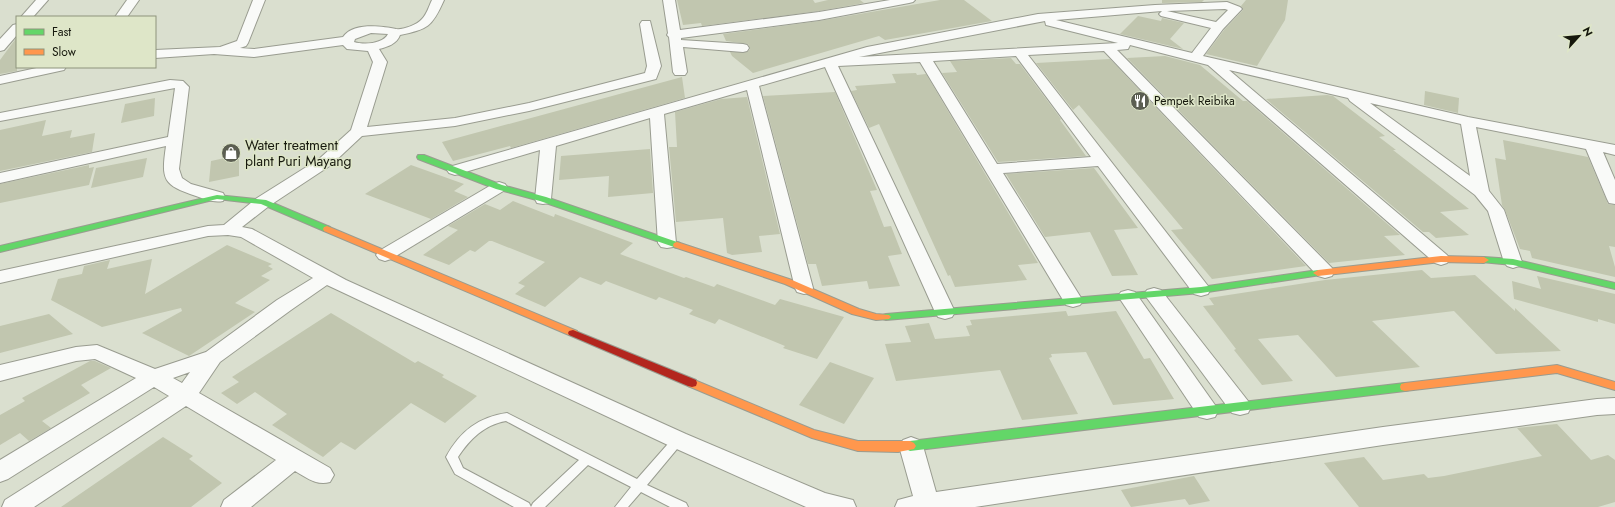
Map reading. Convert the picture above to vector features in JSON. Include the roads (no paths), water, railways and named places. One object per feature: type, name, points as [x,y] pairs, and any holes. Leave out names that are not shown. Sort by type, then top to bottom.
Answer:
[{"type":"street","points":[[28,16],[42,0]]},
{"type":"street","points":[[122,16],[133,0]]},
{"type":"street","points":[[223,50],[242,43],[259,0]]},
{"type":"street","points":[[349,40],[349,37],[359,32],[371,29],[390,30],[394,33],[422,27],[430,19],[438,0]]},
{"type":"street","points":[[669,0],[680,72]]},
{"type":"street","points":[[675,39],[819,16],[875,2],[909,0]]},
{"type":"street","points":[[455,170],[657,111],[830,63],[867,51],[1038,18],[1142,9],[1227,5],[1234,7],[1236,9],[1219,26],[1195,58]]},
{"type":"street","points":[[1142,9],[1219,26]]},
{"type":"street","points":[[1038,18],[1139,45],[1212,62],[1468,120],[1615,150]]},
{"type":"street","points":[[358,132],[462,120],[529,107],[651,76],[654,66],[646,24]]},
{"type":"street","points":[[0,47],[16,29]]},
{"type":"street","points":[[349,40],[351,46],[361,48],[372,47],[388,42],[393,38],[394,33]]},
{"type":"street","points":[[675,39],[743,48]]},
{"type":"street","points":[[156,54],[214,50],[254,53],[349,40]]},
{"type":"street","points":[[830,63],[925,59],[1139,45]]},
{"type":"street","points":[[228,230],[263,202],[325,162],[358,132],[380,62],[372,47]]},
{"type":"street","points":[[1107,47],[1325,272]]},
{"type":"street","points":[[1020,53],[1201,290]]},
{"type":"street","points":[[925,59],[1073,301]]},
{"type":"street","points":[[1212,62],[1441,259]]},
{"type":"street","points":[[830,63],[945,312]]},
{"type":"street","points":[[0,80],[54,68]]},
{"type":"street","points":[[0,117],[170,84],[178,84],[182,86],[171,169],[176,181],[185,187],[216,197],[263,202],[385,255],[812,434],[858,446],[911,446],[1557,369],[1615,386]]},
{"type":"street","points":[[752,84],[804,288]]},
{"type":"street","points":[[1350,93],[1481,192],[1496,210],[1513,262]]},
{"type":"street","points":[[657,111],[668,243]]},
{"type":"street","points":[[1468,120],[1481,192]]},
{"type":"street","points":[[0,178],[175,140]]},
{"type":"street","points":[[543,199],[549,142]]},
{"type":"street","points":[[1592,145],[1615,199]]},
{"type":"street","points":[[421,157],[499,187],[543,199],[668,243],[804,288],[860,313],[878,318],[1201,290],[1325,272],[1441,259],[1513,262],[1615,286]]},
{"type":"street","points":[[993,169],[1103,160]]},
{"type":"street","points":[[385,255],[499,187]]},
{"type":"street","points":[[0,249],[216,197]]},
{"type":"street","points":[[0,277],[208,231],[228,230],[246,233],[327,277],[678,440],[822,503],[844,507]]},
{"type":"street","points":[[14,507],[185,396],[213,357],[284,304],[327,277]]},
{"type":"street","points":[[1154,294],[1240,407]]},
{"type":"street","points":[[1128,296],[1207,411]]},
{"type":"street","points":[[0,373],[76,354],[97,352],[154,377],[322,475]]},
{"type":"street","points":[[0,472],[154,377],[213,357]]},
{"type":"street","points":[[911,446],[917,506],[1383,436],[1615,406]]},
{"type":"street","points":[[233,507],[294,459]]},
{"type":"lane","points":[[525,507],[459,471],[452,457],[458,446],[474,431],[490,420],[506,417],[682,507]]},
{"type":"lane","points":[[621,507],[678,440]]},
{"type":"lane","points":[[537,507],[587,459]]},
{"type":"place","name":"Pempek Reibika","points":[[1140,101]]},
{"type":"place","name":"Water treatment plant Puri Mayang","points":[[231,153]]}]
